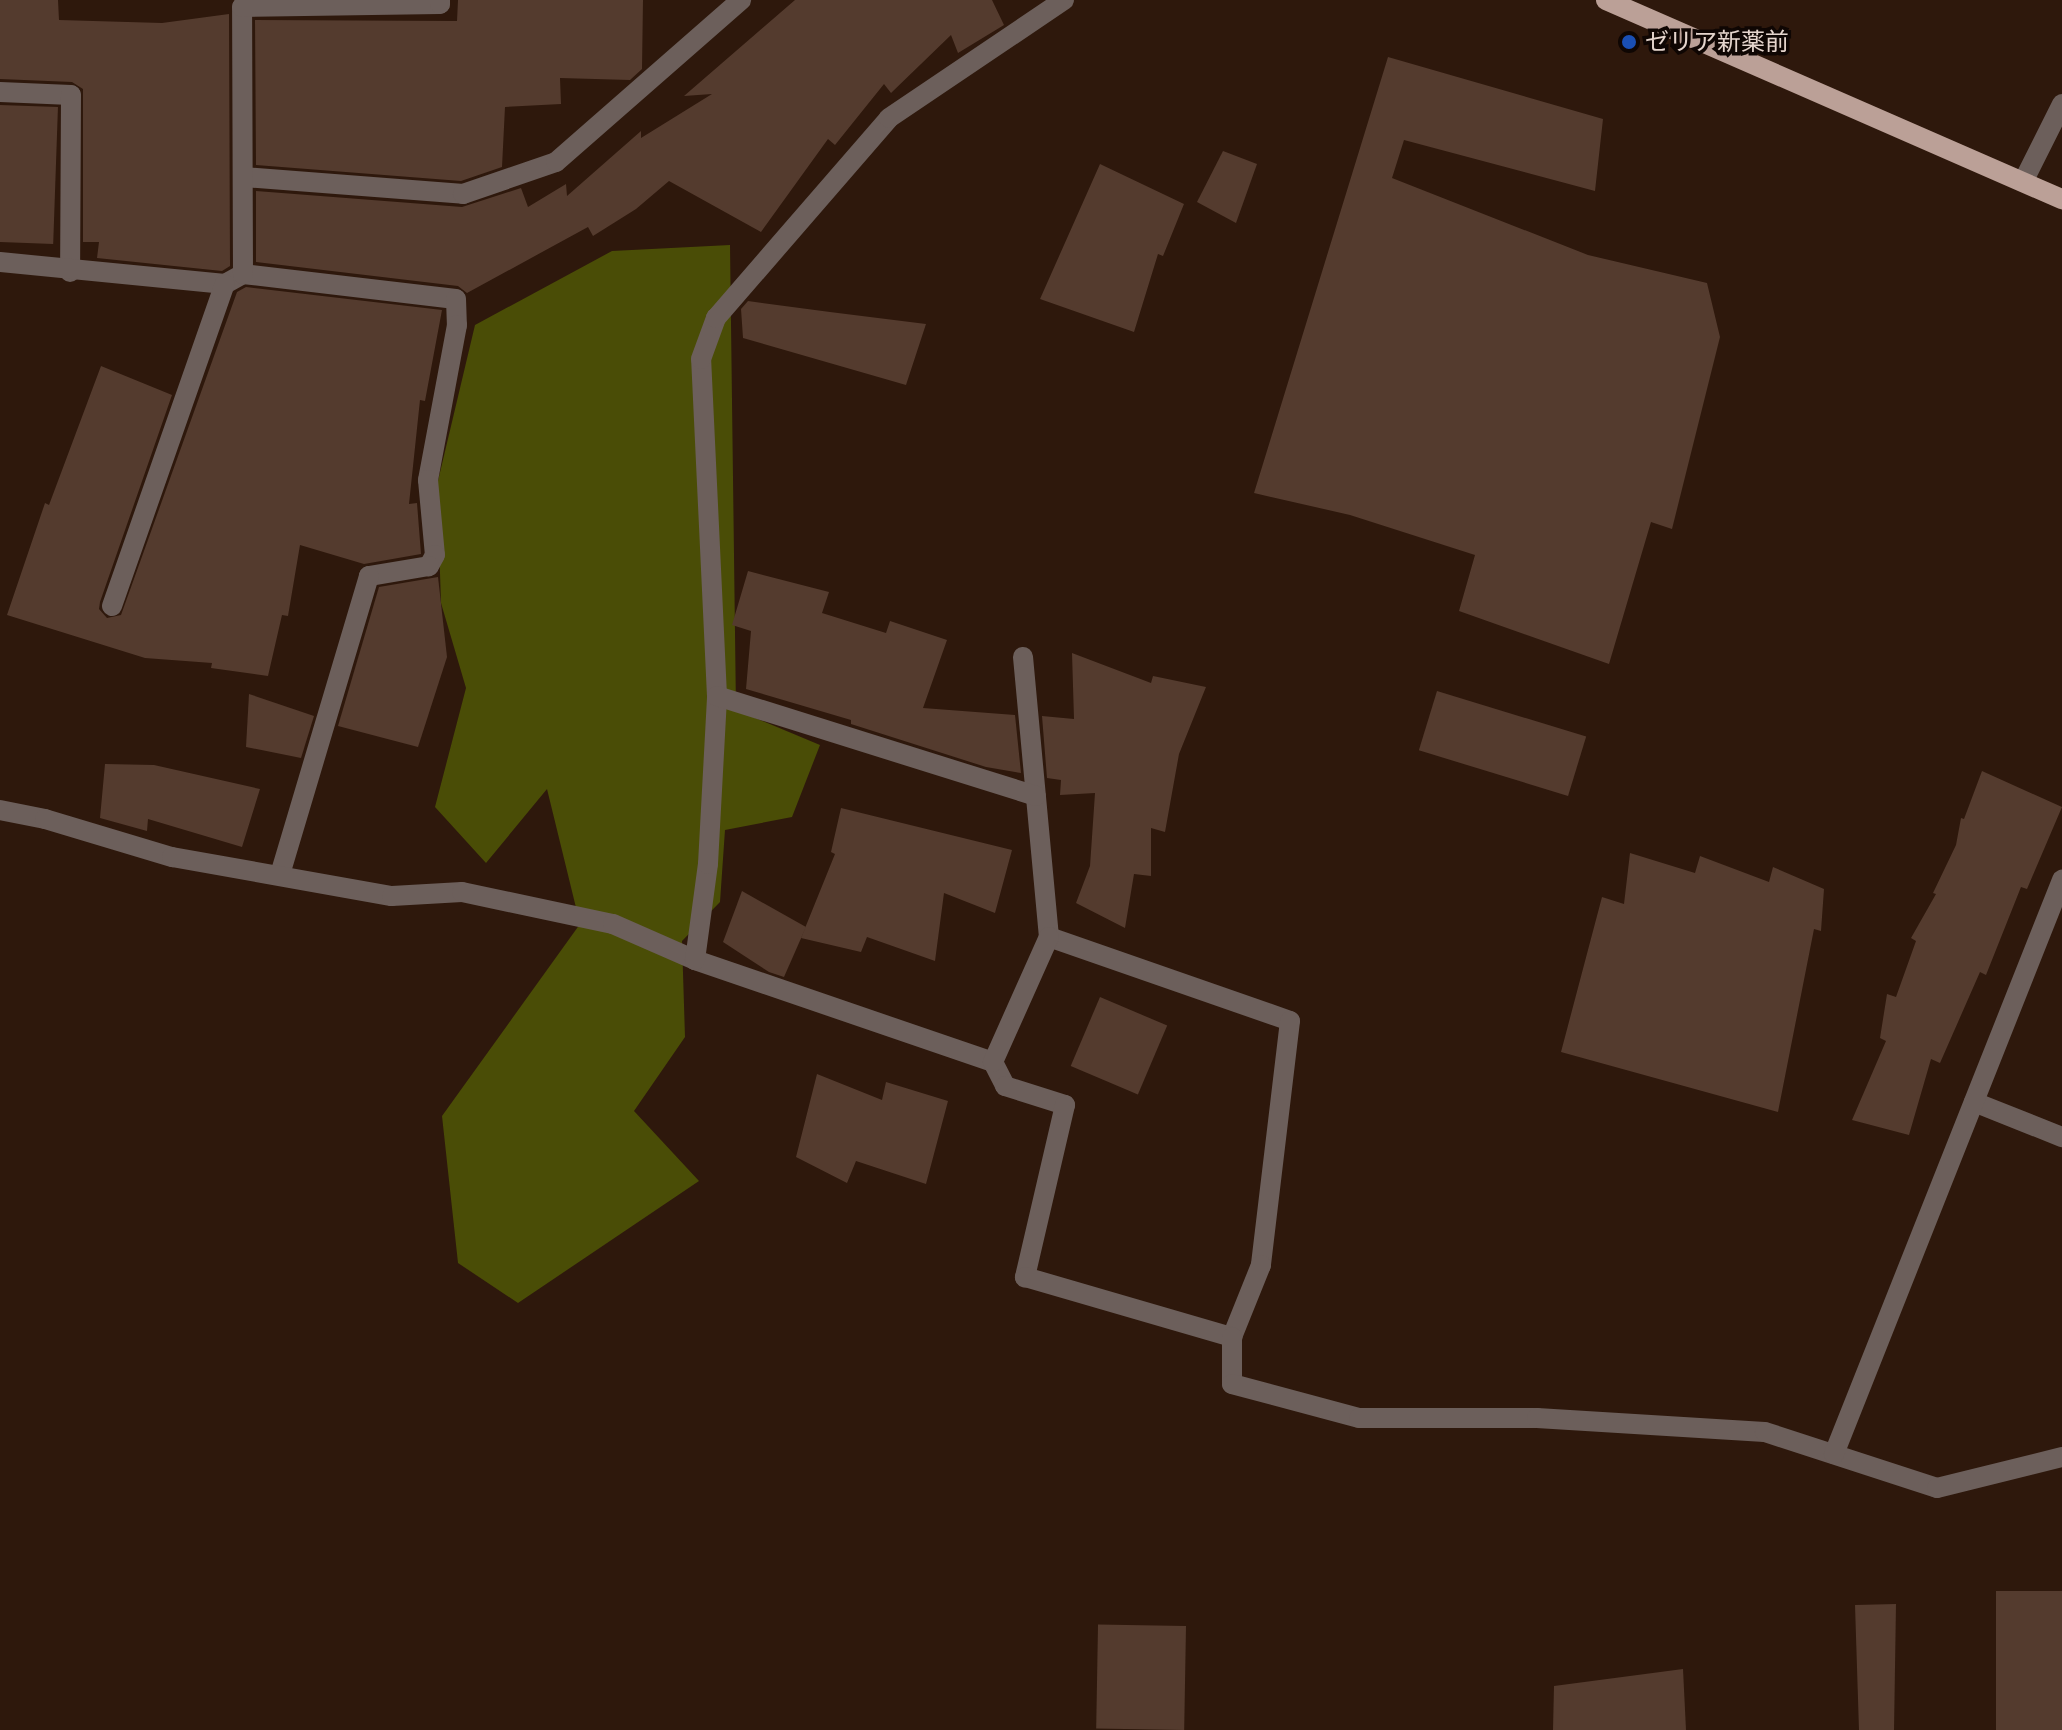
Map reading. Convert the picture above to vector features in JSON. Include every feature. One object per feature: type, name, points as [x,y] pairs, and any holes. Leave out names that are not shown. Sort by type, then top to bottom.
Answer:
[{"type":"main road","points":[[1606,0],[2062,199]]},
{"type":"street","points":[[112,606],[234,279],[244,177],[242,7],[440,4],[440,0]]},
{"type":"street","points":[[244,177],[463,194],[556,162],[741,0]]},
{"type":"street","points":[[695,960],[708,864],[717,696],[701,359],[716,318],[889,118],[1064,0]]},
{"type":"street","points":[[0,92],[71,95],[70,272]]},
{"type":"street","points":[[2024,180],[2062,104]]},
{"type":"street","points":[[0,262],[70,272],[234,279],[456,299],[457,325],[428,480],[435,555],[429,566],[369,576],[280,875]]},
{"type":"street","points":[[993,1062],[1049,937],[1023,657]]},
{"type":"street","points":[[717,696],[1036,796]]},
{"type":"street","points":[[0,810],[45,819],[172,857],[392,896],[462,892],[613,924],[695,960],[993,1062],[1005,1086],[1065,1105],[1025,1277],[1232,1337]]},
{"type":"street","points":[[1834,1454],[2062,880]]},
{"type":"street","points":[[1049,937],[1290,1021],[1261,1265],[1232,1337],[1232,1384],[1359,1418],[1537,1418],[1765,1432],[1937,1488],[2062,1457]]},
{"type":"street","points":[[1974,1102],[2062,1137]]},
{"type":"shaded area","points":[[730,245],[736,710],[820,745],[792,817],[725,830],[720,902],[682,941],[685,1037],[634,1111],[699,1181],[518,1303],[458,1263],[442,1116],[580,924],[547,789],[486,863],[435,807],[466,688],[441,603],[437,485],[475,325],[612,251]]},
{"type":"building","points":[[0,0],[58,0],[59,20],[162,23],[229,14],[230,266],[222,271],[97,258],[99,242],[83,242],[83,89],[72,82],[0,79]]},
{"type":"building","points":[[458,0],[643,0],[642,69],[630,80],[560,78],[561,104],[505,107],[502,167],[461,181],[256,165],[255,20],[457,21]]},
{"type":"building","points":[[795,0],[992,0],[1004,25],[958,53],[951,35],[891,93],[884,84],[835,145],[828,139],[761,232],[669,181],[636,209],[593,236],[588,227],[467,293],[458,286],[256,262],[256,191],[462,207],[521,188],[528,207],[566,184],[567,196],[641,131],[641,138],[712,94],[684,96]]},
{"type":"building","points":[[1388,57],[1603,119],[1595,191],[1404,140],[1392,178],[1588,255],[1707,283],[1720,337],[1672,529],[1651,522],[1609,664],[1459,611],[1475,555],[1350,515],[1254,493]]},
{"type":"building","points":[[0,105],[58,107],[53,244],[0,242]]},
{"type":"building","points":[[1223,151],[1257,164],[1236,223],[1197,202]]},
{"type":"building","points":[[1100,164],[1184,204],[1163,256],[1158,254],[1134,332],[1040,299]]},
{"type":"building","points":[[246,287],[442,310],[425,401],[420,400],[409,504],[417,503],[421,554],[364,564],[300,545],[288,616],[282,615],[268,676],[211,668],[212,663],[145,658],[7,615],[45,503],[49,505],[101,366],[172,395],[100,602],[99,609],[107,618],[121,615],[237,292]]},
{"type":"building","points":[[748,301],[926,324],[906,385],[743,338],[741,309]]},
{"type":"building","points":[[748,571],[829,592],[822,613],[886,633],[890,621],[947,640],[923,708],[1015,715],[1021,773],[986,767],[851,724],[851,720],[746,689],[751,631],[732,625]]},
{"type":"building","points":[[438,577],[447,657],[418,747],[338,726],[379,587]]},
{"type":"building","points":[[1072,653],[1151,683],[1153,676],[1206,687],[1179,754],[1165,832],[1151,828],[1151,876],[1134,874],[1125,928],[1076,903],[1090,866],[1095,793],[1060,795],[1061,780],[1047,778],[1042,716],[1074,719]]},
{"type":"building","points":[[1437,691],[1586,737],[1568,796],[1419,750]]},
{"type":"building","points":[[249,694],[314,716],[301,758],[246,747]]},
{"type":"building","points":[[105,764],[154,765],[260,789],[242,847],[148,819],[147,831],[100,818]]},
{"type":"building","points":[[1982,771],[2062,807],[2027,889],[2021,887],[1986,975],[1980,972],[1940,1063],[1931,1059],[1909,1135],[1852,1120],[1886,1041],[1880,1038],[1887,994],[1896,997],[1916,941],[1911,938],[1936,894],[1933,893],[1956,845],[1961,818],[1964,819]]},
{"type":"building","points":[[841,808],[1012,850],[995,913],[944,893],[935,961],[867,937],[861,952],[801,938],[835,854],[831,852]]},
{"type":"building","points":[[1630,853],[1695,873],[1700,856],[1769,882],[1773,867],[1824,889],[1821,931],[1814,929],[1778,1112],[1561,1052],[1602,897],[1624,904]]},
{"type":"building","points":[[742,891],[806,927],[784,977],[769,972],[723,942]]},
{"type":"building","points":[[1100,997],[1167,1026],[1138,1095],[1071,1066]]},
{"type":"building","points":[[817,1074],[882,1100],[886,1082],[948,1101],[926,1184],[856,1161],[847,1183],[796,1157]]},
{"type":"building","points":[[1996,1591],[2062,1591],[2062,1730],[1996,1730]]},
{"type":"building","points":[[1896,1604],[1894,1730],[1859,1730],[1855,1605]]},
{"type":"building","points":[[1098,1624],[1186,1626],[1184,1730],[1096,1728]]},
{"type":"building","points":[[1683,1669],[1686,1730],[1553,1730],[1554,1686]]},
{"type":"place","name":"ゼリア新薬前","points":[[1629,42]]}]
